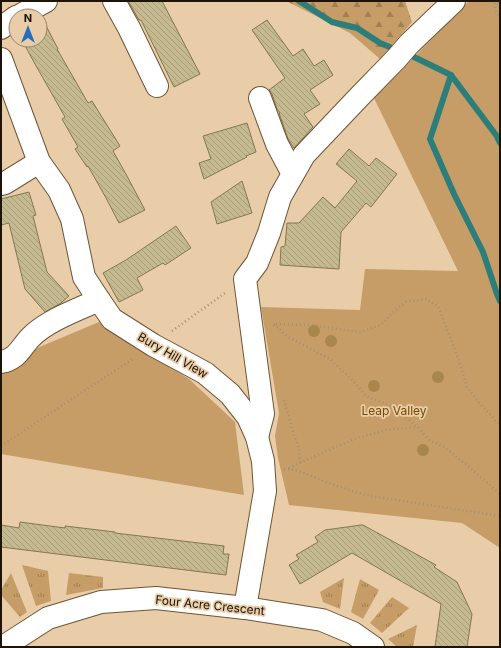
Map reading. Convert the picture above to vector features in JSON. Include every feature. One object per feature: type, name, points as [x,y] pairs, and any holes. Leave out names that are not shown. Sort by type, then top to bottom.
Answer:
[{"type":"street","points":[[33,8],[46,1]]},
{"type":"street","points":[[114,1],[157,86]]},
{"type":"street","points":[[256,437],[263,414],[245,279],[257,263],[269,233],[280,197],[304,155],[454,1]]},
{"type":"street","name":"Bury Hill View","points":[[1,59],[39,162],[59,190],[72,218],[84,276],[112,319],[153,345],[205,373],[230,394],[248,417],[263,461],[265,491],[245,608]]},
{"type":"street","points":[[260,98],[277,144],[293,174]]},
{"type":"street","points":[[1,184],[5,184],[39,162]]},
{"type":"street","points":[[1,362],[7,361],[20,351],[31,337],[46,325],[99,300]]},
{"type":"street","name":"Four Acre Crescent","points":[[3,647],[48,618],[101,602],[156,598],[245,608],[322,620],[353,633],[373,647]]},
{"type":"path","points":[[500,4],[495,2],[495,9],[500,18]]},
{"type":"path","points":[[1,446],[153,345],[245,279]]},
{"type":"path","points":[[274,324],[310,325],[360,332],[382,324],[393,312],[406,302],[426,298],[438,306],[467,387],[500,426]]},
{"type":"path","points":[[249,308],[262,315],[288,337],[330,359],[366,396],[391,406],[418,427],[429,440],[444,447],[456,456],[500,494]]},
{"type":"path","points":[[274,324],[275,331]]},
{"type":"path","points":[[283,398],[299,448],[300,463]]},
{"type":"path","points":[[289,469],[357,438],[386,430],[418,427]]},
{"type":"path","points":[[264,469],[289,469],[302,472],[328,483],[365,495],[500,516]]},
{"type":"green space","points":[[286,1],[405,1],[412,22],[380,59],[350,33]]},
{"type":"green space","name":"Leap Valley","points":[[469,1],[500,1],[500,548],[462,523],[289,505],[278,458],[275,436],[279,413],[261,307],[360,310],[365,269],[458,271],[374,98]]},
{"type":"green space","points":[[99,322],[189,379],[235,422],[244,495],[1,454],[1,371],[12,370],[37,348]]},
{"type":"green space","points":[[22,565],[48,571],[51,601],[36,606]]},
{"type":"green space","points":[[11,573],[27,612],[20,617],[1,595],[1,590]]},
{"type":"green space","points":[[69,573],[103,577],[103,588],[66,595]]},
{"type":"green space","points":[[344,578],[340,609],[323,602],[320,592]]},
{"type":"green space","points":[[360,579],[379,590],[363,619],[351,612]]},
{"type":"green space","points":[[392,597],[409,608],[382,633],[370,623]]},
{"type":"green space","points":[[417,625],[413,647],[397,647],[388,639]]},
{"type":"building","points":[[128,1],[162,1],[200,74],[174,87],[141,20],[139,20]]},
{"type":"building","points":[[267,20],[293,56],[303,49],[314,66],[324,60],[333,75],[310,90],[320,104],[304,114],[313,127],[294,148],[288,139],[280,113],[269,90],[285,78],[252,30]]},
{"type":"building","points":[[48,30],[57,49],[88,103],[92,101],[120,146],[113,151],[145,210],[119,223],[88,166],[87,167],[75,149],[78,147],[62,119],[65,117],[26,48],[48,48]]},
{"type":"building","points":[[247,123],[256,152],[204,179],[199,163],[211,159],[203,136]]},
{"type":"building","points":[[349,149],[369,166],[376,158],[397,174],[371,207],[366,203],[341,232],[339,269],[280,265],[281,247],[285,246],[287,223],[299,223],[323,197],[335,208],[357,181],[336,164]]},
{"type":"building","points":[[242,181],[252,213],[217,224],[211,202]]},
{"type":"building","points":[[29,192],[36,215],[33,216],[47,272],[69,296],[61,303],[45,312],[25,289],[9,223],[1,225],[1,199]]},
{"type":"building","points":[[176,226],[191,248],[165,265],[163,263],[137,278],[143,290],[119,302],[103,273],[126,260]]},
{"type":"building","points":[[20,522],[65,528],[65,526],[224,546],[223,554],[229,554],[226,575],[1,547],[1,525],[19,528]]},
{"type":"building","points":[[363,525],[436,565],[434,567],[457,582],[472,614],[467,647],[435,647],[441,604],[352,553],[300,584],[289,565],[299,559],[296,555],[318,542],[315,537],[325,530]]},
{"type":"waterway","points":[[299,1],[332,22],[357,28],[380,43],[414,57],[451,75],[496,135],[500,143]]},
{"type":"waterway","points":[[451,75],[430,139],[454,194],[483,252],[500,301]]}]
